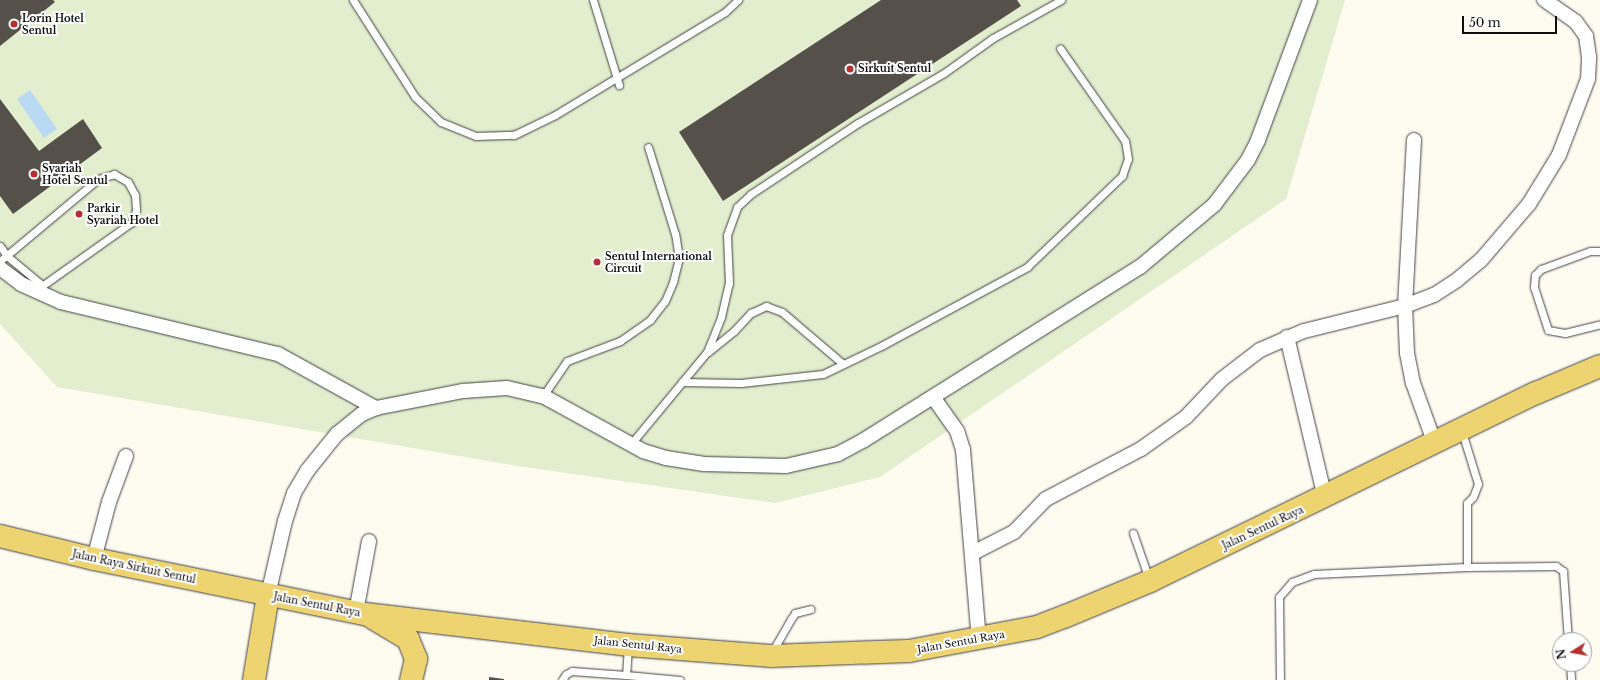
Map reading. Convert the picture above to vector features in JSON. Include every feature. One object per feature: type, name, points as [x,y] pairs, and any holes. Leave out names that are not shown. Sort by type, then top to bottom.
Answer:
[{"type":"main road","name":"Jalan Sentul Raya","points":[[268,595],[360,613],[628,645],[770,656],[909,651],[979,640],[1037,627],[1150,581],[1325,498],[1536,393],[1600,366]]},
{"type":"main road","name":"Jalan Raya Sirkuit Sentul","points":[[0,536],[94,559],[268,595]]},
{"type":"main road","points":[[254,680],[268,595]]},
{"type":"main road","points":[[360,613],[408,639],[416,659],[411,680]]},
{"type":"street","points":[[268,595],[285,521],[294,493],[307,471],[337,434],[362,414],[376,408],[463,391],[507,388],[543,396],[630,445],[666,458],[703,464],[786,466],[838,454],[933,397],[1140,267],[1214,205],[1248,160],[1258,140],[1310,0]]},
{"type":"street","points":[[973,553],[1014,532],[1046,499],[1140,449],[1186,417],[1222,379],[1260,350],[1287,337],[1405,306],[1434,295],[1457,280],[1481,260],[1529,204],[1559,155],[1588,79],[1589,57],[1586,36],[1576,22],[1544,0]]},
{"type":"street","points":[[1414,140],[1405,306],[1407,353],[1413,383],[1435,444]]},
{"type":"street","points":[[0,268],[21,284],[38,288],[61,302],[278,354],[376,408]]},
{"type":"street","points":[[1287,337],[1325,498]]},
{"type":"street","points":[[933,397],[957,431],[963,450],[973,553],[979,640]]},
{"type":"street","points":[[94,559],[109,502],[126,456]]},
{"type":"street","points":[[360,613],[369,541]]},
{"type":"lane","points":[[353,0],[415,97],[441,122],[476,136],[514,135],[555,115],[617,76],[725,12],[738,0]]},
{"type":"lane","points":[[592,0],[620,84]]},
{"type":"lane","points":[[707,352],[721,317],[728,283],[727,236],[737,207],[751,194],[858,123],[944,74],[993,38],[1060,0]]},
{"type":"lane","points":[[682,382],[741,383],[823,374],[1027,267],[1122,176],[1128,159],[1125,141],[1060,48]]},
{"type":"lane","points":[[543,396],[567,361],[620,341],[650,320],[665,301],[673,282],[679,258],[676,234],[648,147]]},
{"type":"lane","points":[[0,246],[7,256],[38,288],[132,222],[136,210],[135,196],[128,182],[114,174],[98,179],[7,256],[0,261]]},
{"type":"lane","points":[[1600,251],[1590,251],[1541,269],[1535,275],[1534,287],[1548,330],[1564,333],[1600,324]]},
{"type":"lane","points":[[630,445],[707,352],[734,331],[751,313],[766,306],[782,312],[843,364]]},
{"type":"lane","points":[[1461,430],[1478,484],[1473,497],[1467,503],[1467,567]]},
{"type":"lane","points":[[1133,532],[1150,581]]},
{"type":"lane","points":[[1280,680],[1279,597],[1292,582],[1314,574],[1467,567],[1556,566],[1563,571],[1567,632]]},
{"type":"lane","points":[[770,656],[795,613],[811,609]]},
{"type":"lane","points":[[626,676],[628,645]]},
{"type":"lane","points":[[562,680],[566,674],[572,671],[680,680]]},
{"type":"green space","name":"Sentul International Circuit","points":[[0,0],[1345,0],[1286,199],[880,477],[775,503],[518,466],[57,387],[0,324]]},
{"type":"water","points":[[30,90],[57,129],[44,138],[17,99]]},
{"type":"building","name":"Lorin Hotel Sentul","points":[[0,0],[53,0],[55,2],[0,46]]},
{"type":"building","name":"Sirkuit Sentul","points":[[881,0],[1017,0],[1021,6],[723,201],[679,132]]},
{"type":"building","name":"Syariah Hotel Sentul","points":[[0,99],[39,151],[83,119],[102,148],[13,214],[0,196]]},
{"type":"building","points":[[489,677],[504,679],[504,680],[489,680]]},
{"type":"place","name":"Lorin Hotel Sentul","points":[[14,24]]},
{"type":"place","name":"Sirkuit Sentul","points":[[850,69]]},
{"type":"place","name":"Syariah Hotel Sentul","points":[[34,174]]},
{"type":"place","name":"Parkir Syariah Hotel","points":[[79,214]]},
{"type":"place","name":"Sentul International Circuit","points":[[597,262]]}]
